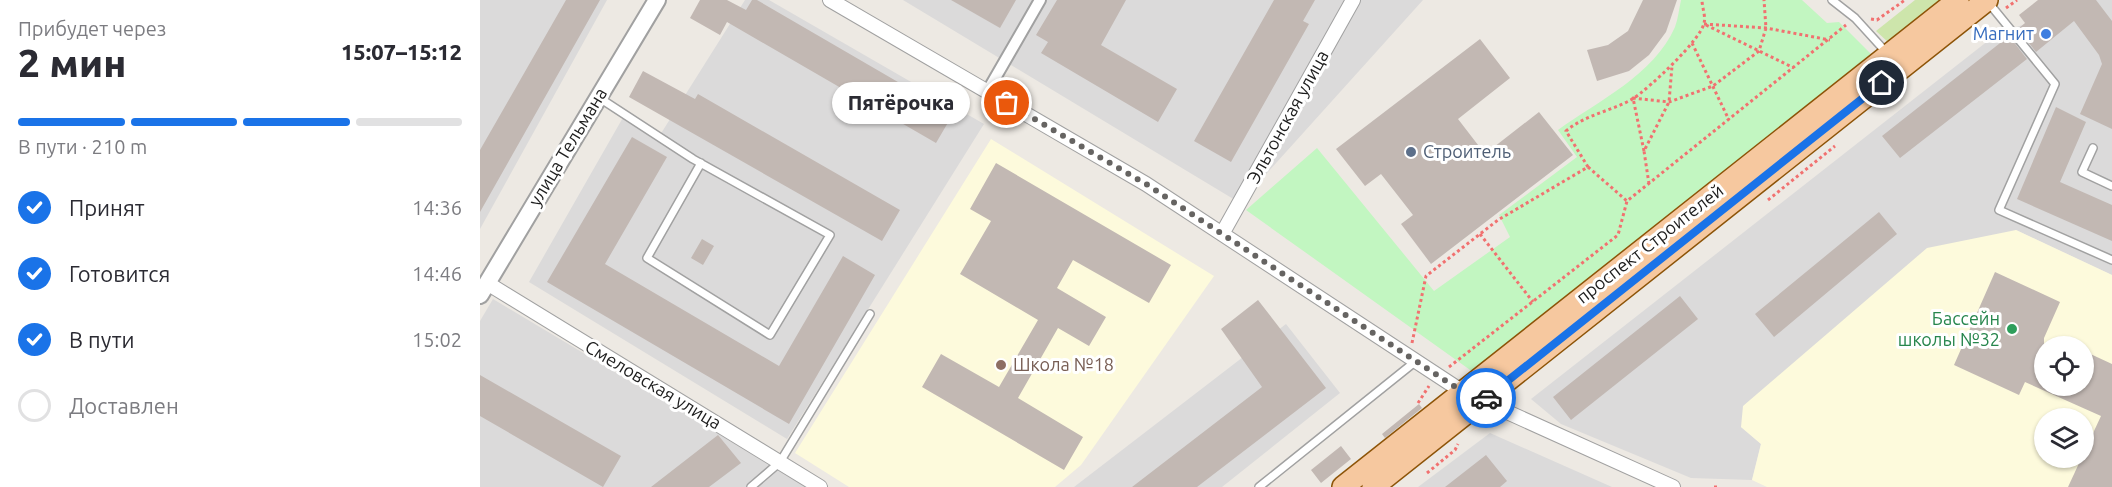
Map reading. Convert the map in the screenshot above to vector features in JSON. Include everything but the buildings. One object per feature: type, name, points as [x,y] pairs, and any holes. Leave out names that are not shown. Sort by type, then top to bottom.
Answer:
[{"type":"main road","name":"проспект Строителей","points":[[1895,62],[1958,0]]},
{"type":"main road","name":"проспект Строителей","points":[[1343,487],[1472,397],[1895,62],[1987,0]]},
{"type":"main road","name":"проспект Строителей","points":[[1373,487],[1472,397]]},
{"type":"street","name":"улица Тельмана","points":[[483,289],[657,0]]},
{"type":"street","points":[[830,0],[1146,184],[1222,234],[1418,355],[1472,397],[1673,487]]},
{"type":"street","points":[[987,92],[1040,0]]},
{"type":"street","name":"Эльтонская улица","points":[[1222,234],[1353,0]]},
{"type":"street","name":"Смеловская улица","points":[[483,289],[820,487]]},
{"type":"lane","points":[[1832,0],[1855,18],[1895,62]]},
{"type":"lane","points":[[1987,0],[2055,84],[2000,210],[2112,260]]},
{"type":"lane","points":[[598,97],[701,164],[830,235],[770,335],[647,258],[701,164]]},
{"type":"lane","points":[[2093,148],[2082,172],[2112,186]]},
{"type":"lane","points":[[751,487],[780,462],[870,314]]},
{"type":"lane","points":[[1258,487],[1418,355]]},
{"type":"path","points":[[1633,98],[1669,102],[1713,86],[1760,51],[1766,28],[1764,0]]},
{"type":"path","points":[[1439,361],[1449,367],[1618,235],[1626,201],[1855,18],[1877,20],[1905,0]]},
{"type":"path","points":[[1626,201],[1588,167],[1566,131],[1576,123],[1633,98],[1672,64],[1692,43],[1704,24],[1702,1]]},
{"type":"path","points":[[1704,24],[1766,28],[1830,40]]},
{"type":"path","points":[[1704,24],[1794,68]]},
{"type":"path","points":[[1692,43],[1729,120]]},
{"type":"path","points":[[1644,151],[1669,102],[1672,64]]},
{"type":"path","points":[[1633,98],[1649,184]]},
{"type":"path","points":[[1418,355],[1412,343],[1426,276],[1498,220],[1588,167]]},
{"type":"path","points":[[1480,234],[1533,302]]},
{"type":"path","points":[[1427,473],[1455,450]]},
{"type":"shaded area","points":[[480,0],[607,0],[480,229]]},
{"type":"shaded area","points":[[745,0],[769,0],[984,124],[787,439],[529,282],[625,114],[660,135]]},
{"type":"shaded area","points":[[903,0],[1423,0],[1240,203]]},
{"type":"shaded area","points":[[2080,0],[2112,0],[2112,275],[2016,230],[1741,427],[1761,444],[1752,480],[1691,478],[1561,424],[1531,399],[1998,33],[2066,11]]},
{"type":"shaded area","name":"Школа №18","points":[[991,139],[1214,276],[1081,465],[1055,487],[849,487],[795,453]]},
{"type":"shaded area","points":[[2016,230],[2112,275],[2112,487],[1767,487],[1752,480],[1761,444],[1741,427],[1743,406],[1927,248]]},
{"type":"shaded area","points":[[493,299],[806,487],[480,487],[480,321]]},
{"type":"shaded area","points":[[1286,324],[1340,393],[1222,487],[1074,487]]},
{"type":"shaded area","points":[[1490,433],[1612,487],[1418,487]]},
{"type":"green space","points":[[1681,0],[1802,0],[1827,23],[1839,22],[1871,54],[1473,372],[1246,210],[1317,148],[1434,291],[1510,237],[1499,215],[1577,157],[1558,130],[1624,86],[1653,59],[1666,44],[1675,27]]},
{"type":"green space","points":[[1915,0],[1942,0],[1889,43],[1876,31]]},
{"type":"way so far","points":[[1007,103],[1146,184],[1463,392],[1482,401],[1486,398]]},
{"type":"place","name":"Магнит","points":[[2046,34]]},
{"type":"place","name":"Пятёрочка","points":[[1007,103]]},
{"type":"place","name":"Строитель","points":[[1411,152]]},
{"type":"place","name":"Бассейн школы №32","points":[[2012,329]]},
{"type":"place","name":"Школа №18","points":[[1001,365]]},
{"type":"route","points":[[1486,398],[1882,83]]}]
